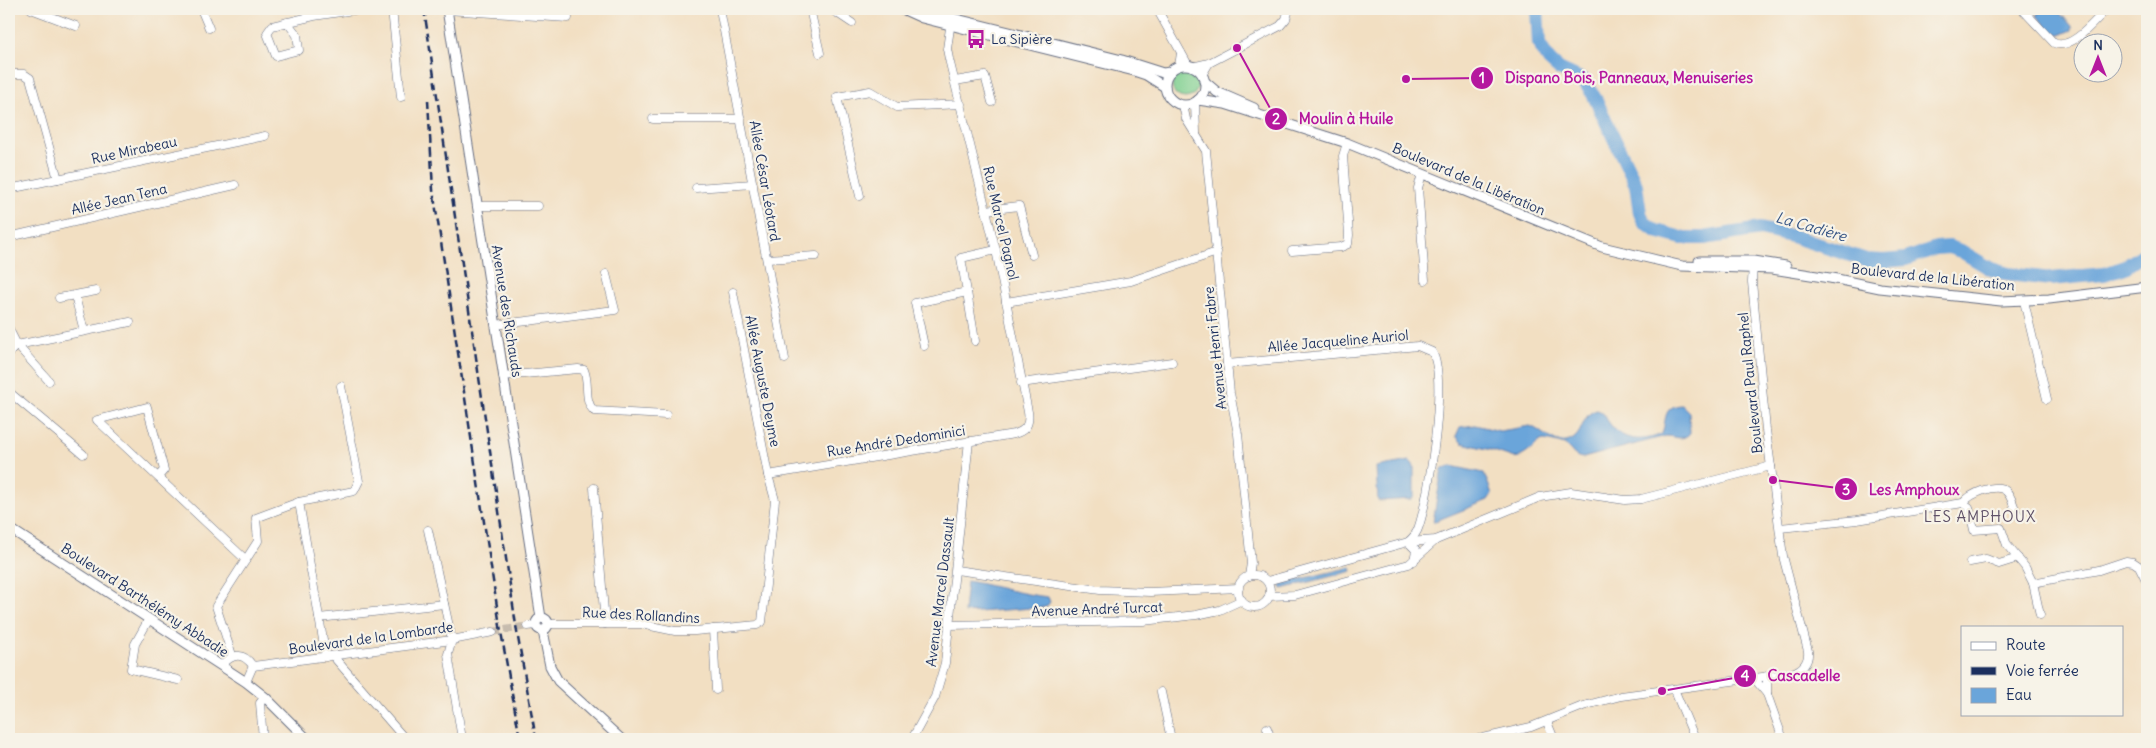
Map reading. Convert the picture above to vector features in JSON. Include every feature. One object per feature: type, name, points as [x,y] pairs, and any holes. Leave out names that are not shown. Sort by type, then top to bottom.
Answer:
[{"type":"street","points":[[31,9],[76,26]]},
{"type":"street","points":[[202,9],[209,28]]},
{"type":"street","points":[[287,22],[297,35],[299,50],[276,56],[266,32],[272,26],[287,22],[360,9]]},
{"type":"street","points":[[392,9],[401,97]]},
{"type":"street","points":[[447,9],[568,18]]},
{"type":"street","name":"Avenue des Richauds","points":[[447,9],[539,625],[550,666],[558,681],[621,739]]},
{"type":"street","name":"Allée César Léotard","points":[[720,9],[785,359]]},
{"type":"street","points":[[810,9],[820,53]]},
{"type":"street","points":[[831,9],[852,23]]},
{"type":"street","points":[[902,9],[922,18],[951,22],[1138,65],[1162,73],[1186,66],[1209,63],[1280,26],[1286,19],[1289,9]]},
{"type":"street","points":[[916,9],[951,22],[1146,75],[1165,88],[1173,101],[1184,105]]},
{"type":"street","points":[[1157,9],[1186,66]]},
{"type":"street","points":[[2022,9],[2058,45],[2072,41],[2107,9]]},
{"type":"street","name":"Rue Marcel Pagnol","points":[[951,22],[947,49],[996,250],[1029,417],[1027,427]]},
{"type":"street","points":[[1196,101],[1204,91],[1203,78],[1209,63]]},
{"type":"street","name":"Boulevard de la Libération","points":[[1186,66],[1203,78],[1217,92],[1277,120]]},
{"type":"street","points":[[1165,88],[1170,72]]},
{"type":"street","points":[[9,74],[24,74],[30,78],[58,179]]},
{"type":"street","points":[[955,81],[985,76],[992,102]]},
{"type":"street","points":[[860,196],[837,97],[870,91],[897,107],[961,104]]},
{"type":"street","name":"Boulevard de la Libération","points":[[1184,105],[1196,101],[1225,104],[1277,120],[1347,143],[1602,247],[1682,266],[1753,264],[1934,294],[2024,301],[2147,287]]},
{"type":"street","name":"Avenue Henri Fabre","points":[[1196,101],[1196,133]]},
{"type":"street","name":"Avenue Henri Fabre","points":[[1184,105],[1186,119],[1206,151],[1230,393],[1238,434],[1251,563],[1249,576]]},
{"type":"street","points":[[653,119],[741,119]]},
{"type":"street","name":"Rue Mirabeau","points":[[9,189],[265,136]]},
{"type":"street","points":[[1292,251],[1341,247],[1348,244],[1350,235],[1343,156],[1347,143]]},
{"type":"street","points":[[1422,174],[1418,188],[1426,280]]},
{"type":"street","points":[[696,188],[754,184]]},
{"type":"street","name":"Allée Jean Tena","points":[[9,237],[235,185]]},
{"type":"street","points":[[477,206],[538,206]]},
{"type":"street","points":[[986,210],[1019,206],[1032,255]]},
{"type":"street","points":[[975,341],[961,258],[996,250]]},
{"type":"street","points":[[1006,302],[1131,281],[1217,252]]},
{"type":"street","points":[[767,259],[816,256]]},
{"type":"street","name":"Boulevard Paul Raphel","points":[[1479,739],[1547,722],[1582,706],[1621,696],[1674,690],[1797,671],[1805,664],[1808,657],[1785,563],[1771,466],[1752,282],[1753,264]]},
{"type":"street","points":[[495,325],[615,310],[606,274]]},
{"type":"street","points":[[59,298],[96,292]]},
{"type":"street","name":"Allée Auguste Deyme","points":[[733,292],[768,475]]},
{"type":"street","points":[[924,346],[915,303],[967,292]]},
{"type":"street","points":[[75,296],[84,331]]},
{"type":"street","points":[[2024,301],[2046,399]]},
{"type":"street","points":[[9,353],[17,346],[130,322]]},
{"type":"street","points":[[9,329],[17,346],[49,381]]},
{"type":"street","name":"Allée Jacqueline Auriol","points":[[1227,364],[1404,347],[1423,347],[1432,352],[1435,358],[1438,420],[1419,525],[1408,542]]},
{"type":"street","points":[[1021,383],[1172,362]]},
{"type":"street","points":[[503,376],[584,370],[587,376],[588,402],[594,411],[666,415]]},
{"type":"street","points":[[232,655],[216,606],[258,541],[256,518],[299,502],[354,491],[359,481],[342,386]]},
{"type":"street","points":[[9,392],[83,454]]},
{"type":"street","points":[[158,477],[164,470],[147,407],[97,420],[246,560]]},
{"type":"street","name":"Rue André Dedominici","points":[[768,475],[1014,434],[1027,427]]},
{"type":"street","name":"Avenue Marcel Dassault","points":[[912,739],[939,686],[945,663],[969,442]]},
{"type":"street","points":[[1267,582],[1408,542],[1436,540],[1540,497],[1571,492],[1624,500],[1641,499],[1771,466]]},
{"type":"street","name":"Rue des Rollandins","points":[[539,625],[641,624],[675,630],[713,630],[757,625],[763,620],[775,500],[768,475]]},
{"type":"street","points":[[594,488],[605,624]]},
{"type":"street","points":[[1780,528],[1857,520],[1963,503],[1970,496],[1989,489],[2003,490],[2008,494],[2019,516]]},
{"type":"street","points":[[299,502],[319,618],[330,656],[405,739]]},
{"type":"street","points":[[1963,503],[1968,507],[1974,530],[2001,528],[2007,545],[2018,558],[2033,583],[2040,615]]},
{"type":"street","name":"Boulevard Barthélémy Abbadie","points":[[9,528],[222,665],[265,697],[307,739]]},
{"type":"street","points":[[428,530],[452,640],[448,654],[460,738]]},
{"type":"street","points":[[1269,596],[1295,595],[1414,561],[1436,540]]},
{"type":"street","points":[[1408,542],[1416,550],[1414,561]]},
{"type":"street","points":[[1970,562],[1986,559],[1999,564],[2018,558]]},
{"type":"street","points":[[2033,583],[2099,570],[2126,561],[2133,562],[2139,566],[2147,582]]},
{"type":"street","name":"Avenue Henri Fabre","points":[[1251,563],[1259,576]]},
{"type":"street","name":"Avenue André Turcat","points":[[956,570],[1100,590],[1150,592],[1239,588]]},
{"type":"street","points":[[1249,576],[1259,576],[1267,582],[1269,596],[1264,603],[1255,606],[1242,600],[1239,588],[1241,583],[1249,576]]},
{"type":"street","name":"Avenue André Turcat","points":[[949,625],[1143,621],[1196,615],[1220,610],[1242,600]]},
{"type":"street","points":[[319,618],[444,604]]},
{"type":"street","points":[[150,620],[135,644],[131,669],[178,680]]},
{"type":"street","points":[[713,630],[716,690]]},
{"type":"street","name":"Boulevard de la Lombarde","points":[[253,666],[452,640],[493,632]]},
{"type":"street","points":[[222,665],[232,655]]},
{"type":"street","points":[[232,655],[245,657],[253,666],[246,682]]},
{"type":"street","points":[[1767,676],[1767,694],[1782,739]]},
{"type":"street","points":[[1756,678],[1758,684],[1767,694]]},
{"type":"street","points":[[1674,690],[1695,739]]},
{"type":"street","points":[[1161,692],[1171,739]]},
{"type":"street","points":[[263,739],[260,703],[265,697]]},
{"type":"street","points":[[1547,722],[1554,739]]},
{"type":"street","points":[[1267,728],[1271,739]]},
{"type":"green space","points":[[1185,72],[1194,76],[1198,85],[1194,94],[1185,98],[1176,94],[1172,85],[1176,76]]},
{"type":"water","points":[[2041,9],[2056,9],[2072,26],[2072,30],[2060,35],[2051,31],[2037,16]]},
{"type":"water","points":[[1682,405],[1689,412],[1690,433],[1687,436],[1678,438],[1666,436],[1583,458],[1575,455],[1564,445],[1544,440],[1524,455],[1514,458],[1462,443],[1456,436],[1460,427],[1475,425],[1500,431],[1530,426],[1556,441],[1567,442],[1577,436],[1588,415],[1597,410],[1621,434],[1634,439],[1641,439],[1662,434],[1668,411],[1671,408]]},
{"type":"water","points":[[1410,461],[1414,466],[1414,497],[1411,499],[1378,501],[1376,467]]},
{"type":"water","points":[[1451,466],[1484,473],[1492,494],[1488,500],[1433,522],[1442,469]]},
{"type":"water","points":[[1351,567],[1352,571],[1282,589],[1281,584]]},
{"type":"water","points":[[967,581],[1048,597],[1050,602],[1046,607],[964,613]]},
{"type":"waterway","name":"La Cadière","points":[[1537,9],[1539,44],[1549,60],[1559,69],[1583,80],[1593,94],[1636,185],[1640,213],[1644,222],[1656,231],[1682,238],[1704,238],[1760,229],[1795,237],[1866,260],[1884,261],[1906,259],[1936,248],[1949,247],[1961,251],[1991,269],[2008,274],[2051,279],[2104,274],[2125,267],[2147,252]]},
{"type":"tunnel","points":[[493,632],[528,626]]},
{"type":"railway","points":[[424,9],[517,632],[536,739]]},
{"type":"railway","points":[[428,100],[433,190],[500,626],[520,739]]},
{"type":"place","name":"La Sipière","points":[[976,39]]},
{"type":"place","name":"Moulin à Huile","points":[[1237,48]]},
{"type":"place","name":"Dispano Bois, Panneaux, Menuiseries","points":[[1406,79]]},
{"type":"place","name":"Les Amphoux","points":[[1773,480]]},
{"type":"place","name":"Cascadelle","points":[[1662,691]]},
{"type":"district","name":"LES AMPHOUX","points":[[1980,517]]}]
